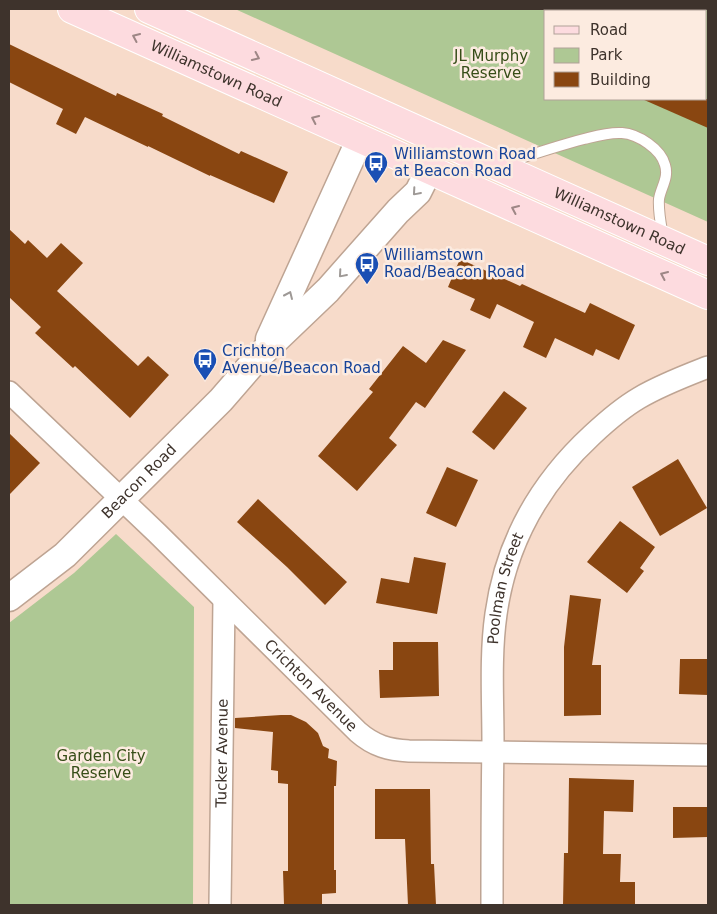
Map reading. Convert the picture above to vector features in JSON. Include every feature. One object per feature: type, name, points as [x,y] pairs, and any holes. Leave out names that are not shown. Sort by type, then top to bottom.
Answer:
[{"type":"main road","name":"Williamstown Road","points":[[72,9],[708,295]]},
{"type":"main road","name":"Williamstown Road","points":[[149,9],[708,261]]},
{"type":"main road","points":[[360,139],[394,120],[429,170]]},
{"type":"street","name":"Beacon Road","points":[[260,355],[270,339],[360,139]]},
{"type":"street","name":"Beacon Road","points":[[9,598],[65,555],[221,400],[260,355],[328,290],[398,211],[418,192],[429,170]]},
{"type":"street","name":"Poolman Street","points":[[492,905],[493,661],[496,615],[503,579],[513,548],[527,516],[545,486],[562,465],[611,417],[638,398],[708,367]]},
{"type":"street","name":"Crichton Avenue","points":[[9,392],[367,740],[394,750],[708,754]]},
{"type":"street","name":"Tucker Avenue","points":[[220,905],[224,600]]},
{"type":"lane","points":[[498,166],[557,146],[601,135],[620,132],[634,135],[650,145],[662,157],[666,168],[660,198],[663,240]]},
{"type":"green space","name":"JL Murphy Reserve","points":[[235,9],[708,9],[708,222]]},
{"type":"green space","name":"Garden City Reserve","points":[[116,534],[194,607],[193,905],[9,905],[9,623],[74,573]]},
{"type":"building","points":[[9,44],[116,96],[117,93],[163,114],[162,116],[239,154],[241,151],[288,172],[274,203],[210,176],[85,117],[76,134],[56,124],[63,109],[9,82]]},
{"type":"building","points":[[708,99],[708,128],[644,100]]},
{"type":"building","points":[[9,229],[25,244],[28,240],[47,258],[61,243],[83,263],[57,291],[138,366],[148,356],[169,375],[130,418],[75,366],[73,368],[35,333],[41,327],[9,297]]},
{"type":"building","points":[[460,259],[520,286],[522,284],[585,313],[590,303],[635,325],[619,360],[596,349],[593,356],[555,338],[546,358],[523,347],[534,322],[497,304],[490,319],[470,310],[475,299],[448,287]]},
{"type":"building","points":[[443,340],[466,350],[425,408],[416,402],[389,438],[397,445],[357,491],[318,456],[373,392],[369,389],[403,346],[426,363]]},
{"type":"building","points":[[504,391],[527,408],[494,450],[472,432]]},
{"type":"building","points":[[9,433],[40,463],[9,495]]},
{"type":"building","points":[[678,459],[707,508],[660,536],[632,487]]},
{"type":"building","points":[[447,467],[478,480],[456,527],[426,513]]},
{"type":"building","points":[[258,499],[347,582],[325,605],[287,567],[237,522]]},
{"type":"building","points":[[620,521],[655,547],[640,568],[644,571],[627,593],[587,562]]},
{"type":"building","points":[[414,557],[446,563],[437,614],[376,603],[381,578],[409,583]]},
{"type":"building","points":[[570,595],[601,599],[592,665],[601,665],[601,715],[564,716],[564,647]]},
{"type":"building","points":[[393,642],[438,642],[439,696],[380,698],[379,670],[393,670]]},
{"type":"building","points":[[680,659],[708,659],[708,695],[679,694]]},
{"type":"building","points":[[291,715],[306,722],[318,733],[323,746],[329,749],[328,758],[337,761],[336,786],[334,786],[334,870],[336,870],[336,893],[322,894],[322,905],[284,905],[283,871],[288,871],[288,784],[278,783],[278,771],[271,770],[273,732],[235,728],[235,718]]},
{"type":"building","points":[[569,778],[634,780],[633,812],[604,811],[603,854],[621,854],[620,882],[635,882],[635,905],[563,905],[564,853],[568,853]]},
{"type":"building","points":[[375,789],[430,789],[431,864],[434,864],[436,905],[408,905],[405,839],[375,839]]},
{"type":"building","points":[[673,807],[708,807],[708,837],[673,838]]},
{"type":"place","name":"Williamstown Road at Beacon Road","points":[[376,184]]},
{"type":"place","name":"Williamstown Road/Beacon Road","points":[[367,285]]},
{"type":"place","name":"Crichton Avenue/Beacon Road","points":[[205,381]]}]
